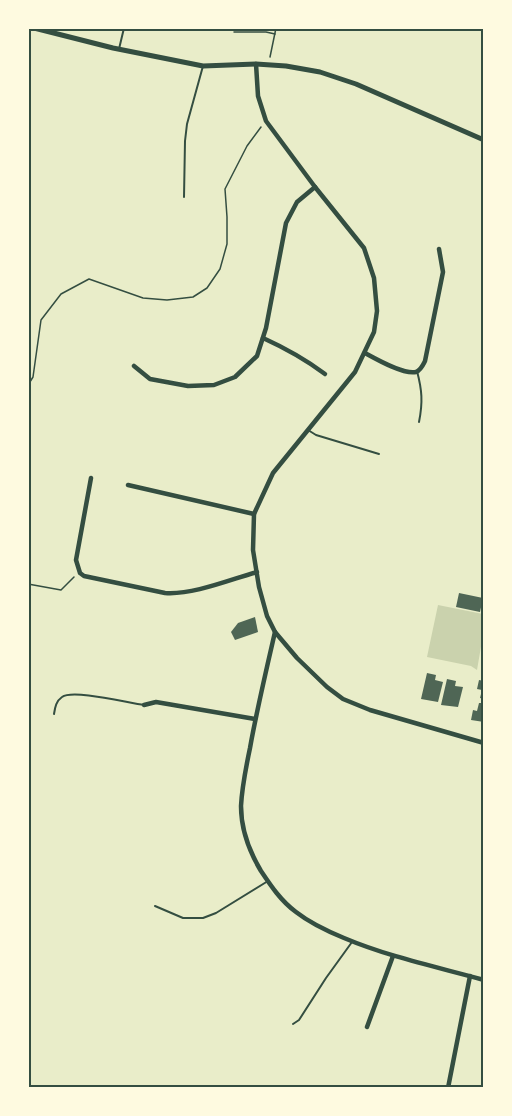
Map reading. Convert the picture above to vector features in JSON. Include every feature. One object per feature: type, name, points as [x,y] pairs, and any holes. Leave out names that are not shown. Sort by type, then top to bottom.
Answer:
[{"type":"street","points":[[34,28],[118,49],[203,66],[255,64],[286,66],[320,72],[356,84],[483,140]]},
{"type":"street","points":[[255,64],[258,96],[266,121],[364,248],[374,278],[377,311],[374,333],[355,372],[273,473],[254,514],[253,550],[259,587],[267,616],[275,632],[307,668],[343,699],[377,713],[483,743]]},
{"type":"street","points":[[134,366],[150,379],[188,386],[214,385],[235,377],[256,356],[263,338],[286,223],[297,202],[315,187]]},
{"type":"street","points":[[365,353],[405,372],[414,372],[421,368],[425,361],[443,272],[439,249]]},
{"type":"street","points":[[263,338],[325,374]]},
{"type":"street","points":[[91,478],[76,560],[80,573],[84,576],[165,593],[175,593],[191,591],[256,572]]},
{"type":"street","points":[[128,485],[254,514]]},
{"type":"street","points":[[275,632],[255,719],[241,807],[245,838],[257,864],[278,895],[297,913],[311,922],[352,942],[393,956],[483,980]]},
{"type":"street","points":[[144,705],[156,702],[255,719]]},
{"type":"street","points":[[367,1027],[393,956]]},
{"type":"street","points":[[448,1088],[470,976]]},
{"type":"lane","points":[[118,49],[124,28]]},
{"type":"lane","points":[[184,197],[187,124],[203,66]]},
{"type":"lane","points":[[417,371],[423,399],[419,422]]},
{"type":"lane","points":[[308,430],[316,435],[379,454]]},
{"type":"lane","points":[[54,714],[56,703],[62,696],[71,694],[144,705]]},
{"type":"lane","points":[[155,906],[183,918],[203,918],[216,913],[268,881]]},
{"type":"lane","points":[[293,1024],[299,1020],[352,942]]},
{"type":"path","points":[[269,65],[276,28]]},
{"type":"path","points":[[234,32],[275,34]]},
{"type":"path","points":[[28,384],[33,377],[41,320],[61,294],[89,279],[143,298],[167,300],[193,297],[207,288],[220,269],[227,244],[225,189],[247,146],[266,121]]},
{"type":"path","points":[[28,584],[60,590],[80,573]]},
{"type":"green space","points":[[438,605],[483,614],[483,635],[477,670],[471,666],[427,657]]},
{"type":"building","points":[[459,593],[483,598],[480,612],[456,607]]},
{"type":"building","points":[[255,617],[258,632],[235,640],[231,632],[238,623]]},
{"type":"building","points":[[427,673],[436,675],[435,680],[443,682],[438,702],[421,699]]},
{"type":"building","points":[[447,679],[456,681],[455,686],[463,687],[458,707],[441,705]]},
{"type":"building","points":[[479,680],[484,681],[484,699],[480,698],[482,690],[477,689]]},
{"type":"building","points":[[479,703],[484,703],[484,722],[471,720],[473,710],[477,711]]}]
